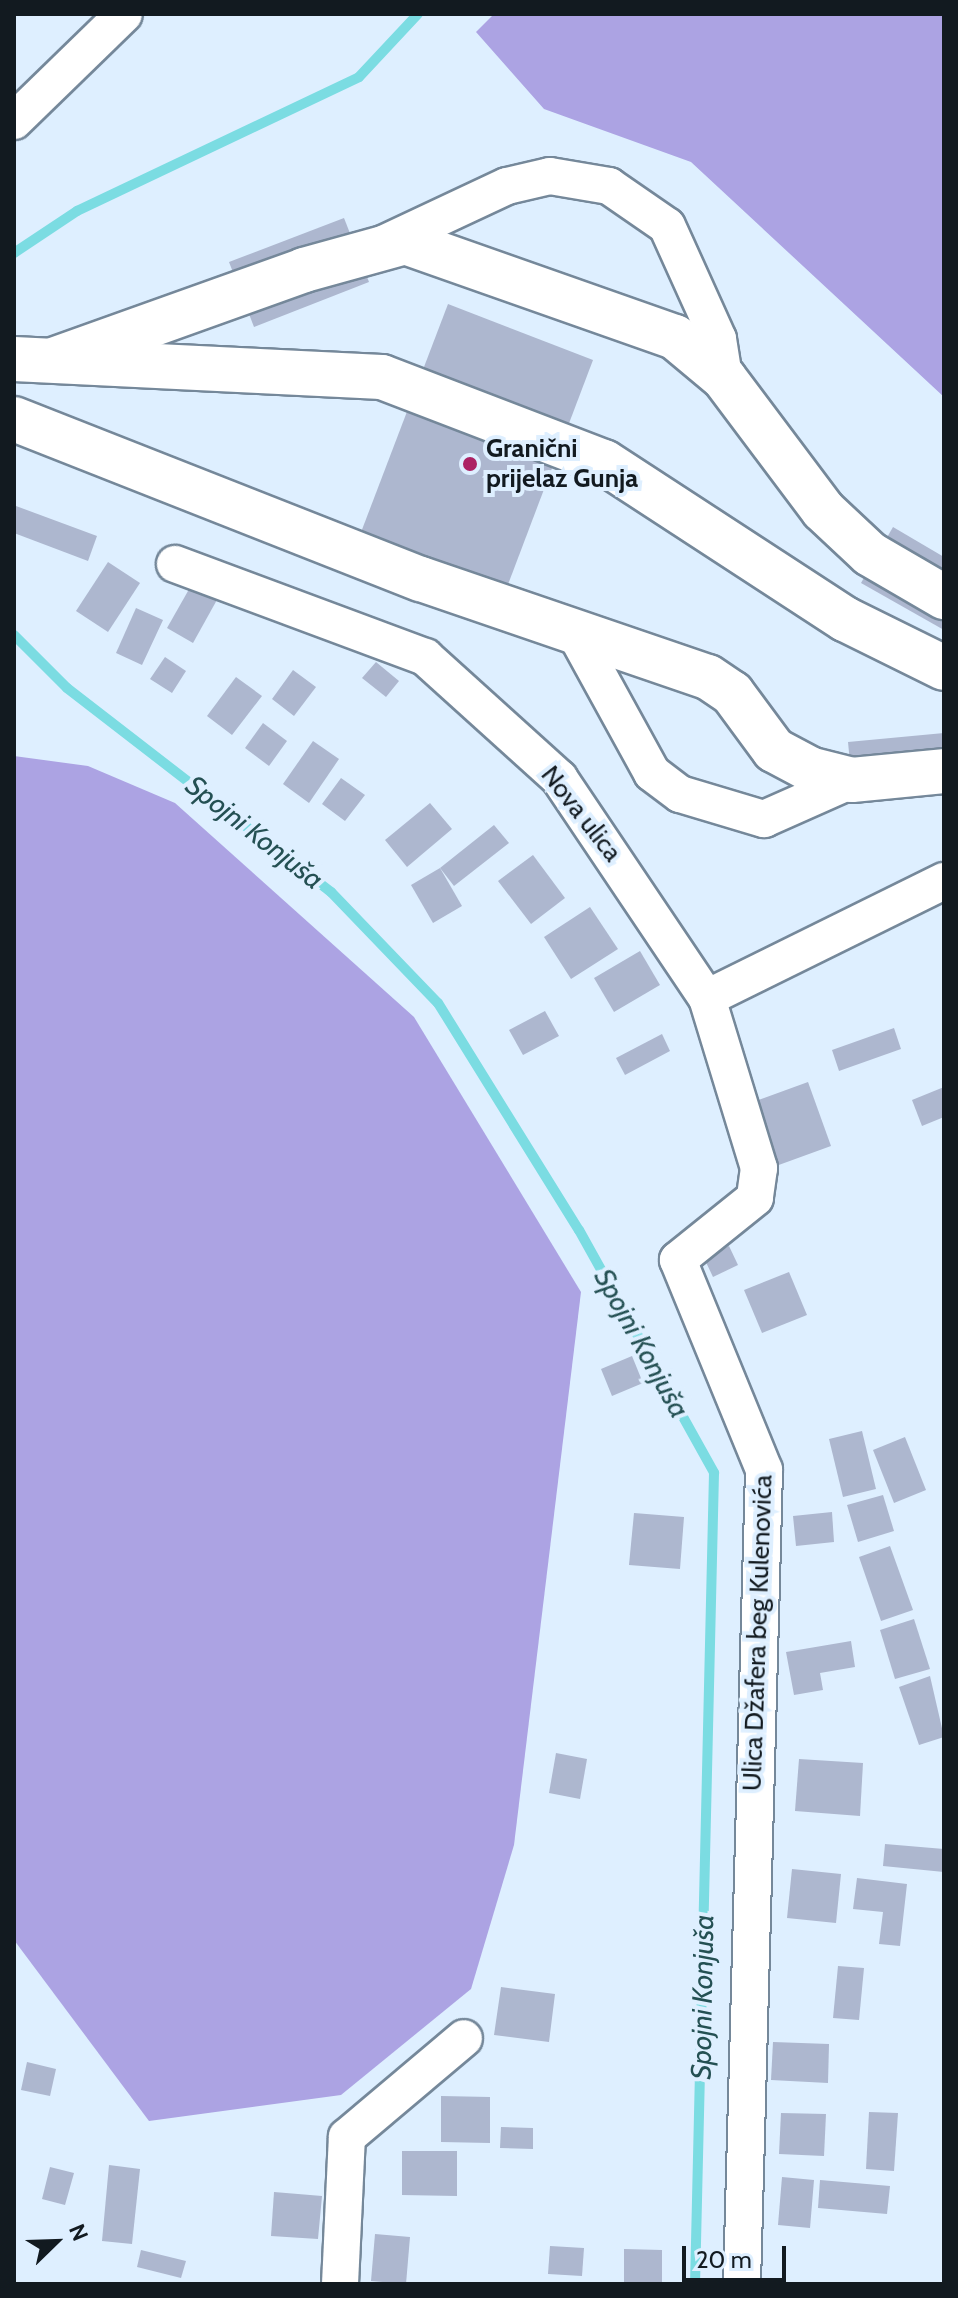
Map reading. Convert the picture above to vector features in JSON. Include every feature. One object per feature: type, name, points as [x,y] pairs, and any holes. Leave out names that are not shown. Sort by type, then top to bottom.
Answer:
[{"type":"main road","points":[[35,359],[383,244],[405,242],[495,271],[675,337],[724,378],[823,510],[870,554],[944,597]]},
{"type":"main road","points":[[35,359],[382,377],[604,462],[845,619],[944,668]]},
{"type":"main road","points":[[14,419],[574,631],[708,677],[732,693],[774,750],[809,769],[852,780],[944,771]]},
{"type":"street","points":[[14,121],[124,14]]},
{"type":"street","points":[[383,244],[507,186],[550,176],[609,186],[667,226],[718,339],[724,378]]},
{"type":"street","name":"Nova ulica","points":[[175,564],[425,657],[559,778],[707,998]]},
{"type":"street","points":[[574,631],[652,773],[680,794],[764,819],[852,780]]},
{"type":"street","points":[[707,998],[944,881]]},
{"type":"street","name":"Ulica Džafera beg Kulenovića","points":[[707,998],[759,1168],[755,1198],[678,1260],[680,1281],[764,1470],[742,2284]]},
{"type":"street","points":[[340,2284],[347,2137],[464,2038]]},
{"type":"shaded area","points":[[494,14],[944,14],[944,397],[691,162],[544,109],[476,32]]},
{"type":"shaded area","points":[[14,756],[88,766],[175,803],[414,1017],[581,1292],[514,1845],[471,1989],[341,2095],[149,2121],[14,1940]]},
{"type":"building","points":[[344,218],[369,282],[254,327],[229,262]]},
{"type":"building","name":"Granični prijelaz Gunja","points":[[448,304],[593,360],[493,624],[347,569]]},
{"type":"building","points":[[16,506],[97,536],[88,561],[14,533]]},
{"type":"building","points":[[893,527],[944,557],[944,630],[861,583]]},
{"type":"building","points":[[108,562],[140,583],[108,632],[76,611]]},
{"type":"building","points":[[192,584],[218,598],[193,643],[167,628]]},
{"type":"building","points":[[136,608],[163,620],[142,665],[116,653]]},
{"type":"building","points":[[165,657],[186,671],[172,693],[150,679]]},
{"type":"building","points":[[376,662],[399,681],[386,697],[362,678]]},
{"type":"building","points":[[293,670],[316,687],[294,716],[272,699]]},
{"type":"building","points":[[236,677],[262,696],[232,735],[207,716]]},
{"type":"building","points":[[263,723],[287,741],[269,766],[245,748]]},
{"type":"building","points":[[944,733],[944,795],[854,804],[848,742]]},
{"type":"building","points":[[313,741],[339,759],[309,803],[283,784]]},
{"type":"building","points":[[341,778],[365,795],[345,821],[322,804]]},
{"type":"building","points":[[430,803],[452,829],[407,867],[385,840]]},
{"type":"building","points":[[494,825],[509,843],[454,886],[440,868]]},
{"type":"building","points":[[533,855],[565,898],[531,924],[498,881]]},
{"type":"building","points":[[440,868],[462,906],[433,923],[411,885]]},
{"type":"building","points":[[590,907],[618,949],[571,979],[544,937]]},
{"type":"building","points":[[640,951],[660,985],[614,1012],[594,978]]},
{"type":"building","points":[[545,1011],[559,1036],[523,1055],[509,1030]]},
{"type":"building","points":[[894,1028],[901,1049],[839,1071],[832,1050]]},
{"type":"building","points":[[662,1034],[670,1051],[625,1075],[616,1058]]},
{"type":"building","points":[[808,1082],[831,1146],[776,1166],[753,1102]]},
{"type":"building","points":[[944,1087],[944,1117],[922,1126],[912,1100]]},
{"type":"building","points":[[729,1246],[738,1265],[713,1277],[704,1258]]},
{"type":"building","points":[[789,1272],[807,1315],[762,1333],[744,1290]]},
{"type":"building","points":[[632,1356],[643,1383],[612,1396],[601,1369]]},
{"type":"building","points":[[862,1431],[876,1489],[843,1497],[829,1439]]},
{"type":"building","points":[[905,1437],[926,1490],[894,1503],[873,1450]]},
{"type":"building","points":[[883,1495],[894,1531],[858,1542],[847,1505]]},
{"type":"building","points":[[832,1512],[834,1542],[796,1546],[793,1516]]},
{"type":"building","points":[[634,1513],[684,1517],[680,1569],[629,1565]]},
{"type":"building","points":[[890,1546],[913,1610],[881,1621],[859,1557]]},
{"type":"building","points":[[914,1619],[930,1669],[895,1679],[880,1630]]},
{"type":"building","points":[[851,1641],[855,1667],[820,1673],[823,1690],[794,1695],[786,1652]]},
{"type":"building","points":[[930,1676],[944,1737],[919,1745],[899,1687]]},
{"type":"building","points":[[556,1753],[587,1759],[580,1799],[549,1793]]},
{"type":"building","points":[[799,1759],[863,1763],[860,1816],[795,1811]]},
{"type":"building","points":[[885,1844],[944,1849],[944,1872],[883,1866]]},
{"type":"building","points":[[792,1869],[841,1874],[836,1923],[787,1918]]},
{"type":"building","points":[[857,1878],[907,1884],[900,1946],[879,1944],[883,1912],[853,1909]]},
{"type":"building","points":[[838,1966],[864,1968],[859,2020],[833,2018]]},
{"type":"building","points":[[501,1987],[555,1994],[549,2042],[494,2035]]},
{"type":"building","points":[[773,2042],[829,2044],[828,2083],[771,2080]]},
{"type":"building","points":[[27,2062],[56,2069],[50,2096],[21,2090]]},
{"type":"building","points":[[441,2096],[490,2097],[490,2143],[441,2142]]},
{"type":"building","points":[[869,2112],[898,2113],[894,2171],[866,2169]]},
{"type":"building","points":[[781,2113],[826,2114],[824,2156],[779,2154]]},
{"type":"building","points":[[501,2127],[533,2128],[533,2149],[500,2148]]},
{"type":"building","points":[[402,2151],[457,2151],[457,2196],[402,2195]]},
{"type":"building","points":[[109,2165],[140,2169],[132,2244],[102,2241]]},
{"type":"building","points":[[50,2167],[74,2173],[65,2205],[42,2199]]},
{"type":"building","points":[[782,2177],[814,2180],[810,2228],[778,2225]]},
{"type":"building","points":[[820,2180],[890,2186],[887,2214],[818,2208]]},
{"type":"building","points":[[274,2192],[322,2196],[318,2239],[271,2236]]},
{"type":"building","points":[[375,2234],[410,2237],[406,2284],[371,2281]]},
{"type":"building","points":[[550,2246],[584,2248],[582,2276],[548,2274]]},
{"type":"building","points":[[624,2249],[662,2250],[662,2284],[624,2284]]},
{"type":"building","points":[[141,2250],[186,2261],[181,2278],[137,2267]]},
{"type":"waterway","points":[[14,253],[77,211],[359,77],[418,14]]},
{"type":"waterway","name":"Spojni Konjuša","points":[[14,635],[67,688],[331,892],[438,1003],[579,1230],[714,1473],[695,2284]]},
{"type":"place","name":"Granični prijelaz Gunja","points":[[470,464]]}]
